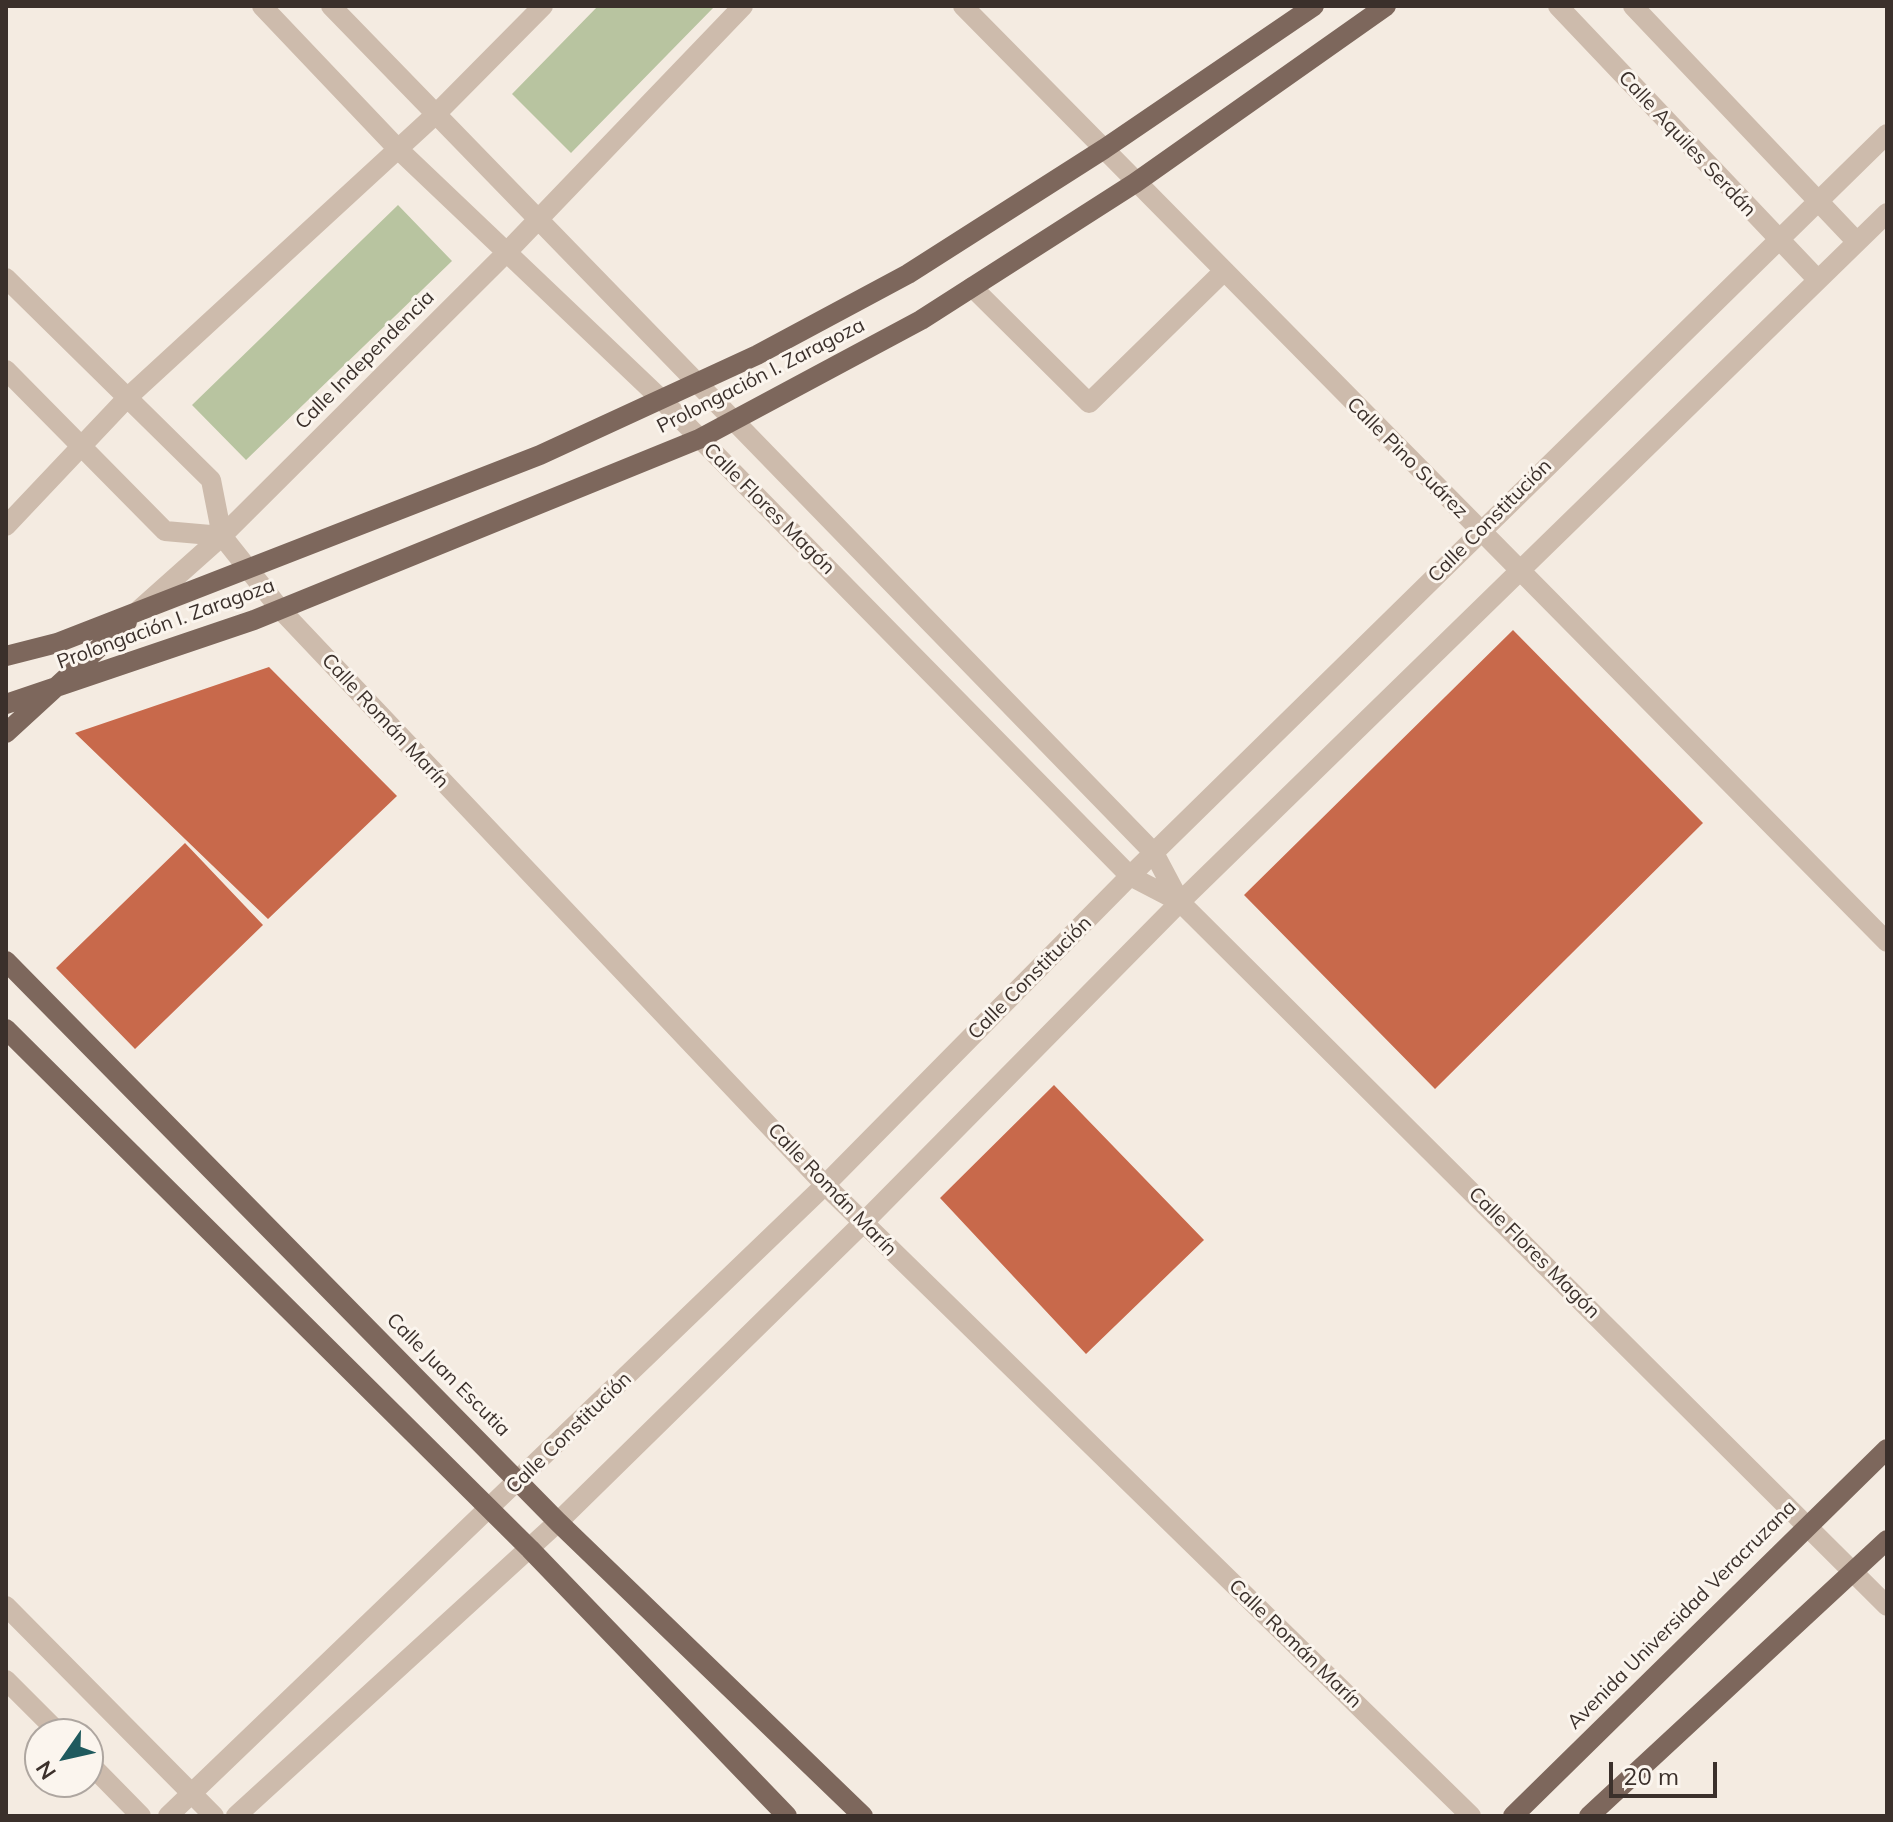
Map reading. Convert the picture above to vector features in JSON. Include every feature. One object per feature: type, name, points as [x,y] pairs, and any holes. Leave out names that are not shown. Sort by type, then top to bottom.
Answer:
[{"type":"main road","name":"Prolongación I. Zaragoza","points":[[6,656],[57,643],[540,455],[698,383],[908,274],[1104,149],[1314,6]]},
{"type":"main road","name":"Prolongación I. Zaragoza","points":[[6,704],[280,609],[699,439],[921,320],[1135,183],[1386,6]]},
{"type":"main road","name":"Calle Independencia","points":[[6,733],[136,613]]},
{"type":"main road","name":"Calle Juan Escutia","points":[[6,961],[558,1522],[863,1816]]},
{"type":"main road","points":[[6,1029],[530,1549],[787,1816]]},
{"type":"main road","name":"Avenida Universidad Veracruzana","points":[[1513,1816],[1887,1449]]},
{"type":"main road","points":[[1589,1816],[1887,1540]]},
{"type":"street","name":"Calle Flores Magón","points":[[262,6],[397,148],[662,400],[1130,876],[1180,902]]},
{"type":"street","name":"Calle Flores Magón","points":[[331,6],[698,383],[736,418],[1154,853],[1180,902],[1887,1606]]},
{"type":"street","points":[[6,526],[127,398],[436,114],[543,6]]},
{"type":"street","name":"Calle Independencia","points":[[136,613],[222,536],[505,254],[743,6]]},
{"type":"street","name":"Calle Pino Suárez","points":[[963,6],[1887,942]]},
{"type":"street","name":"Calle Aquiles Serdán","points":[[1558,6],[1818,280]]},
{"type":"street","points":[[1633,6],[1857,242]]},
{"type":"street","name":"Calle Constitución","points":[[168,1816],[825,1185],[1130,876],[1887,134]]},
{"type":"street","points":[[236,1816],[558,1522],[863,1223],[1180,902],[1517,569],[1887,213]]},
{"type":"street","points":[[972,287],[1089,403],[1223,272]]},
{"type":"street","name":"Calle Román Marín","points":[[6,278],[211,480],[222,536],[280,609],[825,1185],[1471,1816]]},
{"type":"street","points":[[6,370],[165,531],[222,536]]},
{"type":"street","points":[[6,1606],[214,1816]]},
{"type":"street","points":[[6,1680],[44,1718]]},
{"type":"street","points":[[104,1778],[141,1816]]},
{"type":"green space","points":[[598,6],[715,6],[571,153],[512,94]]},
{"type":"green space","points":[[398,205],[452,261],[246,460],[192,405]]},
{"type":"building","points":[[1513,630],[1703,823],[1435,1089],[1244,895]]},
{"type":"building","points":[[269,667],[397,796],[268,919],[75,733]]},
{"type":"building","points":[[185,843],[263,925],[135,1049],[56,968]]},
{"type":"building","points":[[1054,1085],[1204,1240],[1086,1354],[940,1198]]}]
